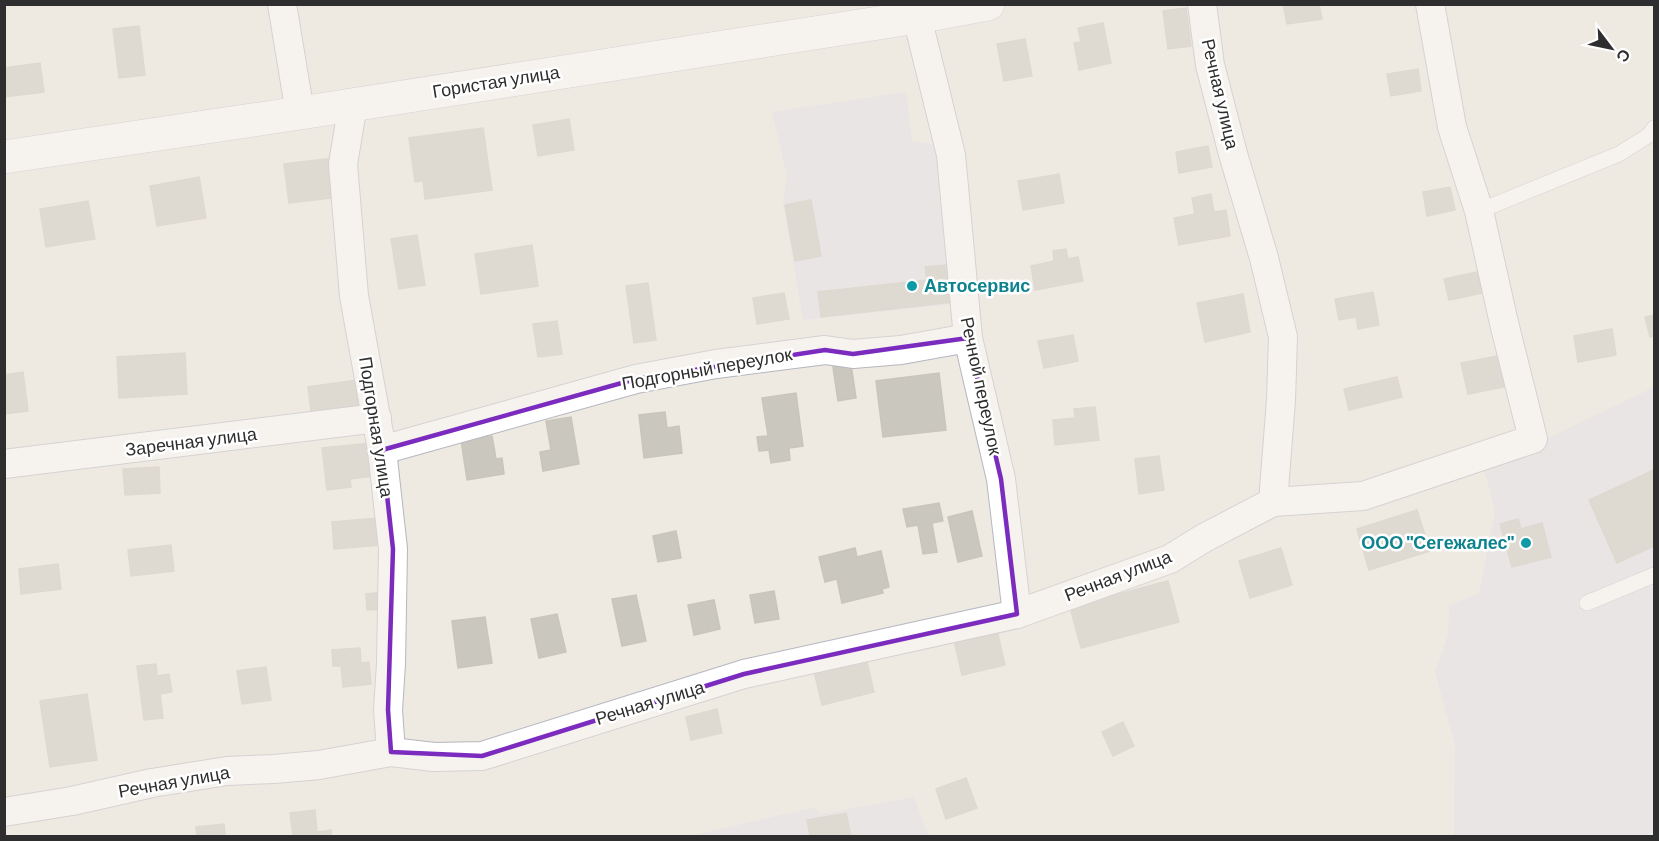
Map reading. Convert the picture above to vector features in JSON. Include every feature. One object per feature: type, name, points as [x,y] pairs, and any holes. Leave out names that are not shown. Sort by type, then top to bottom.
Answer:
[{"type":"street","points":[[282,4],[300,113]]},
{"type":"street","name":"Гористая улица","points":[[4,157],[918,17],[988,4]]},
{"type":"street","name":"Речная улица","points":[[1202,4],[1210,65],[1233,154],[1264,258],[1282,337],[1281,400],[1273,502]]},
{"type":"street","name":"Речная улица","points":[[4,812],[227,771],[319,765],[391,752],[434,757],[482,756],[744,674],[1017,614],[1170,559],[1204,538],[1273,502],[1363,496],[1533,439],[1479,210],[1452,127],[1430,4]]},
{"type":"street","name":"Речной переулок","points":[[918,17],[951,155],[968,338],[1001,479],[1017,614]]},
{"type":"street","name":"Подгорная улица","points":[[353,104],[343,164],[354,296],[382,450],[393,549],[388,710],[391,752]]},
{"type":"street","name":"Подгорный переулок","points":[[382,450],[636,379],[716,364],[825,350],[853,354],[901,350],[968,338]]},
{"type":"street","name":"Заречная улица","points":[[4,464],[377,418]]},
{"type":"lane","points":[[1479,210],[1619,154],[1650,135],[1654,128]]},
{"type":"lane","points":[[1587,603],[1654,575]]},
{"type":"highlighted area","points":[[968,338],[1001,479],[1017,614],[744,674],[482,756],[391,752],[388,710],[393,549],[382,450],[636,379],[825,350],[853,354]]},
{"type":"shaded area","name":"Автосервис","points":[[906,92],[912,141],[938,145],[955,304],[803,320],[783,202],[787,176],[772,112]]},
{"type":"shaded area","name":"ООО \"Сегежалес\"","points":[[1654,387],[1654,832],[1643,836],[1454,836],[1455,745],[1435,672],[1448,635],[1449,605],[1479,594],[1495,513],[1484,469]]},
{"type":"shaded area","points":[[914,797],[929,836],[690,836],[815,807],[820,814]]},
{"type":"building","points":[[1283,4],[1319,4],[1322,19],[1287,24]]},
{"type":"building","points":[[1186,8],[1191,46],[1168,49],[1163,11]]},
{"type":"building","points":[[1103,23],[1111,63],[1079,70],[1074,43],[1081,42],[1078,28]]},
{"type":"building","points":[[139,26],[145,75],[119,78],[113,29]]},
{"type":"building","points":[[1025,39],[1032,76],[1004,81],[997,44]]},
{"type":"building","points":[[40,63],[44,92],[4,97],[4,68]]},
{"type":"building","points":[[1418,69],[1421,91],[1391,96],[1387,74]]},
{"type":"building","points":[[569,119],[574,150],[538,156],[533,125]]},
{"type":"building","points":[[483,128],[492,190],[425,199],[423,181],[415,182],[409,138]]},
{"type":"building","points":[[1208,146],[1212,167],[1179,173],[1176,152]]},
{"type":"building","points":[[334,158],[339,197],[289,203],[284,164]]},
{"type":"building","points":[[1059,174],[1064,203],[1023,210],[1018,181]]},
{"type":"building","points":[[199,177],[206,218],[157,226],[150,186]]},
{"type":"building","points":[[1450,187],[1455,210],[1427,216],[1423,192]]},
{"type":"building","points":[[1211,194],[1214,212],[1226,210],[1230,236],[1179,245],[1174,218],[1195,214],[1192,198]]},
{"type":"building","points":[[811,200],[821,256],[795,261],[785,205]]},
{"type":"building","points":[[88,201],[95,239],[46,247],[40,209]]},
{"type":"building","points":[[417,235],[425,285],[399,289],[391,239]]},
{"type":"building","points":[[532,245],[538,286],[481,294],[475,254]]},
{"type":"building","points":[[1066,249],[1068,259],[1078,257],[1083,281],[1035,290],[1031,266],[1054,261],[1053,251]]},
{"type":"building","name":"Автосервис","points":[[948,265],[953,302],[821,317],[818,292],[927,280],[925,267]]},
{"type":"building","points":[[1482,271],[1487,292],[1449,300],[1444,279]]},
{"type":"building","points":[[648,283],[656,340],[634,343],[626,286]]},
{"type":"building","points":[[1373,292],[1379,325],[1358,329],[1356,317],[1339,320],[1335,299]]},
{"type":"building","points":[[784,293],[789,319],[757,324],[753,298]]},
{"type":"building","points":[[1243,294],[1250,332],[1205,342],[1197,303]]},
{"type":"building","points":[[1654,315],[1654,336],[1650,337],[1645,317]]},
{"type":"building","points":[[557,321],[562,354],[538,357],[533,324]]},
{"type":"building","points":[[1612,329],[1616,355],[1578,362],[1574,336]]},
{"type":"building","points":[[1073,335],[1078,361],[1044,368],[1038,341]]},
{"type":"building","points":[[185,353],[187,394],[119,398],[117,357]]},
{"type":"building","points":[[1498,356],[1504,387],[1468,394],[1461,363]]},
{"type":"building","points":[[851,364],[856,398],[838,401],[833,367]]},
{"type":"building","points":[[23,372],[28,411],[4,414],[4,375]]},
{"type":"building","points":[[939,373],[946,430],[883,437],[876,381]]},
{"type":"building","points":[[1397,377],[1402,397],[1349,410],[1344,389]]},
{"type":"building","points":[[356,380],[359,405],[311,412],[308,387]]},
{"type":"building","points":[[796,393],[803,446],[789,448],[790,460],[771,463],[769,450],[759,451],[757,437],[768,436],[762,398]]},
{"type":"building","points":[[1095,407],[1099,440],[1055,445],[1053,420],[1075,418],[1074,409]]},
{"type":"building","points":[[665,412],[667,428],[679,426],[682,453],[644,458],[639,415]]},
{"type":"building","points":[[571,417],[579,464],[543,471],[540,452],[551,450],[546,421]]},
{"type":"building","points":[[492,436],[496,459],[502,458],[504,474],[467,480],[461,440]]},
{"type":"building","points":[[371,443],[374,476],[350,479],[351,487],[327,490],[322,448]]},
{"type":"building","points":[[1159,456],[1164,490],[1139,494],[1135,459]]},
{"type":"building","points":[[159,467],[160,493],[125,495],[123,469]]},
{"type":"building","points":[[1654,470],[1654,546],[1617,563],[1589,500]]},
{"type":"building","points":[[939,503],[943,521],[932,523],[937,552],[923,554],[918,525],[907,527],[903,509]]},
{"type":"building","points":[[1417,510],[1430,551],[1369,570],[1357,529]]},
{"type":"building","points":[[972,511],[982,556],[958,562],[948,517]]},
{"type":"building","points":[[378,518],[380,545],[334,549],[332,522]]},
{"type":"building","name":"ООО \"Сегежалес\"","points":[[1518,519],[1521,529],[1542,523],[1551,557],[1512,567],[1500,524]]},
{"type":"building","points":[[676,531],[681,558],[658,562],[653,536]]},
{"type":"building","points":[[171,545],[174,571],[131,576],[128,550]]},
{"type":"building","points":[[855,548],[857,557],[881,551],[889,587],[882,589],[883,593],[842,603],[837,579],[825,582],[819,557]]},
{"type":"building","points":[[1281,548],[1292,585],[1250,598],[1239,561]]},
{"type":"building","points":[[58,564],[61,589],[21,594],[19,569]]},
{"type":"building","points":[[1168,581],[1179,622],[1081,648],[1070,607]]},
{"type":"building","points":[[774,591],[779,619],[755,623],[750,595]]},
{"type":"building","points":[[385,592],[386,609],[367,610],[366,594]]},
{"type":"building","points":[[636,595],[646,641],[622,646],[612,599]]},
{"type":"building","points":[[714,600],[720,629],[694,635],[688,605]]},
{"type":"building","points":[[557,614],[566,652],[539,658],[531,619]]},
{"type":"building","points":[[485,617],[492,663],[458,668],[452,621]]},
{"type":"building","points":[[997,630],[1005,665],[962,675],[954,640]]},
{"type":"building","points":[[360,648],[361,663],[369,662],[371,684],[343,687],[341,666],[333,666],[332,650]]},
{"type":"building","points":[[866,658],[874,692],[822,705],[814,671]]},
{"type":"building","points":[[156,664],[157,676],[169,674],[172,692],[160,694],[163,718],[144,720],[137,666]]},
{"type":"building","points":[[266,667],[271,700],[242,704],[237,671]]},
{"type":"building","points":[[87,694],[97,760],[50,767],[40,701]]},
{"type":"building","points":[[717,709],[722,733],[691,740],[686,717]]},
{"type":"building","points":[[1123,722],[1134,746],[1113,756],[1102,732]]},
{"type":"building","points":[[966,778],[977,808],[946,819],[936,789]]},
{"type":"building","points":[[315,810],[317,832],[331,830],[331,836],[293,836],[290,813]]},
{"type":"building","points":[[846,813],[851,836],[810,836],[807,820]]},
{"type":"building","points":[[224,824],[225,836],[197,836],[196,827]]},
{"type":"place","name":"Автосервис","points":[[912,286]]},
{"type":"place","name":"ООО \"Сегежалес\"","points":[[1526,543]]}]
